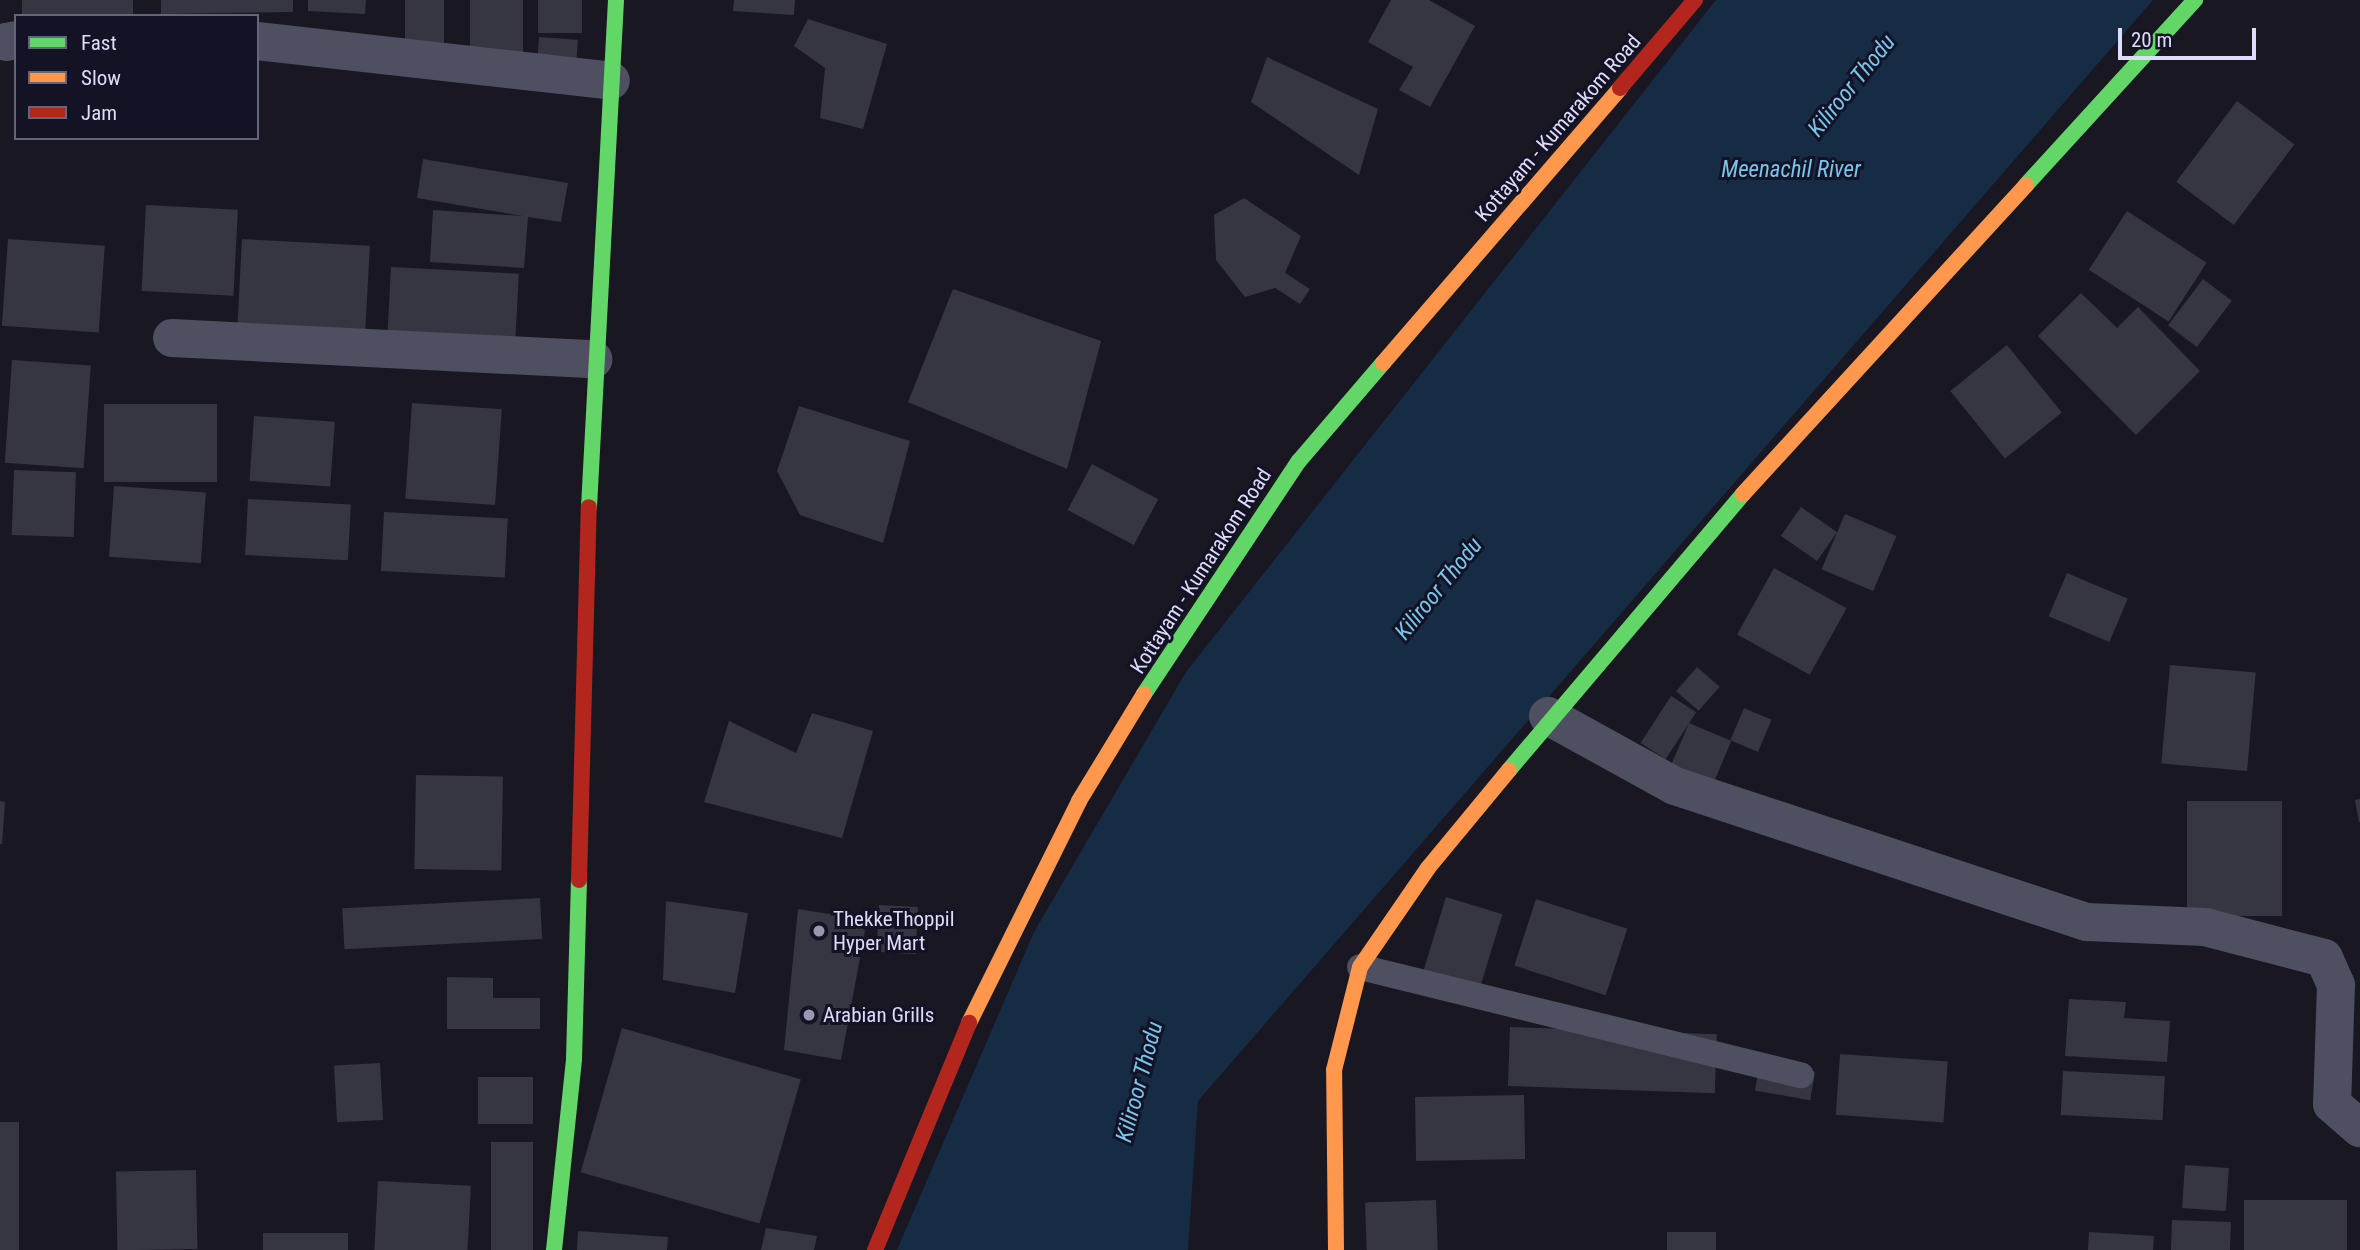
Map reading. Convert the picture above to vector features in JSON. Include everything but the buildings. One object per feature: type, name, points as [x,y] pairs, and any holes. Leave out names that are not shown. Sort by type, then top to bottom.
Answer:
[{"type":"street","points":[[554,1250],[575,1059],[593,359],[616,0]]},
{"type":"street","name":"Kottayam - Kumarakom Road","points":[[875,1250],[988,977],[1079,801],[1186,625],[1341,410],[1695,0]]},
{"type":"street","points":[[1336,1250],[1334,1070],[1360,967],[1549,716],[1678,565],[2195,0]]},
{"type":"street","points":[[259,41],[611,81]]},
{"type":"street","points":[[172,338],[593,359]]},
{"type":"street","points":[[1549,716],[1675,786],[2087,922],[2205,927],[2324,958],[2336,985],[2332,1104],[2360,1128]]},
{"type":"lane","points":[[1360,967],[1801,1075]]},
{"type":"water","name":"Meenachil River","points":[[1716,0],[2153,0],[1198,1101],[1188,1250],[897,1250],[1034,932],[1186,672]]},
{"type":"traffic: fast","points":[[589,507],[616,0]]},
{"type":"traffic: fast","points":[[2026,185],[2195,0]]},
{"type":"traffic: fast","points":[[1144,694],[1299,461],[1383,363]]},
{"type":"traffic: fast","points":[[1509,770],[1743,494]]},
{"type":"traffic: fast","points":[[554,1250],[574,1059],[579,880]]},
{"type":"traffic: slow","points":[[1383,363],[1620,88]]},
{"type":"traffic: slow","points":[[1743,494],[2026,185]]},
{"type":"traffic: slow","points":[[969,1023],[1079,801],[1144,694]]},
{"type":"traffic: slow","points":[[1336,1250],[1334,1070],[1360,967],[1428,868],[1509,770]]},
{"type":"traffic: jam","points":[[1620,88],[1695,0]]},
{"type":"traffic: jam","points":[[579,880],[589,507]]},
{"type":"traffic: jam","points":[[875,1250],[969,1023]]},
{"type":"place","name":"ThekkeThoppil Hyper Mart","points":[[819,931]]},
{"type":"place","name":"Arabian Grills","points":[[809,1015]]},
{"type":"water label","name":"Kiliroor Thodu","points":[[1852,86]]},
{"type":"water label","name":"Kiliroor Thodu","points":[[1439,589]]},
{"type":"water label","name":"Kiliroor Thodu","points":[[1140,1082]]}]
